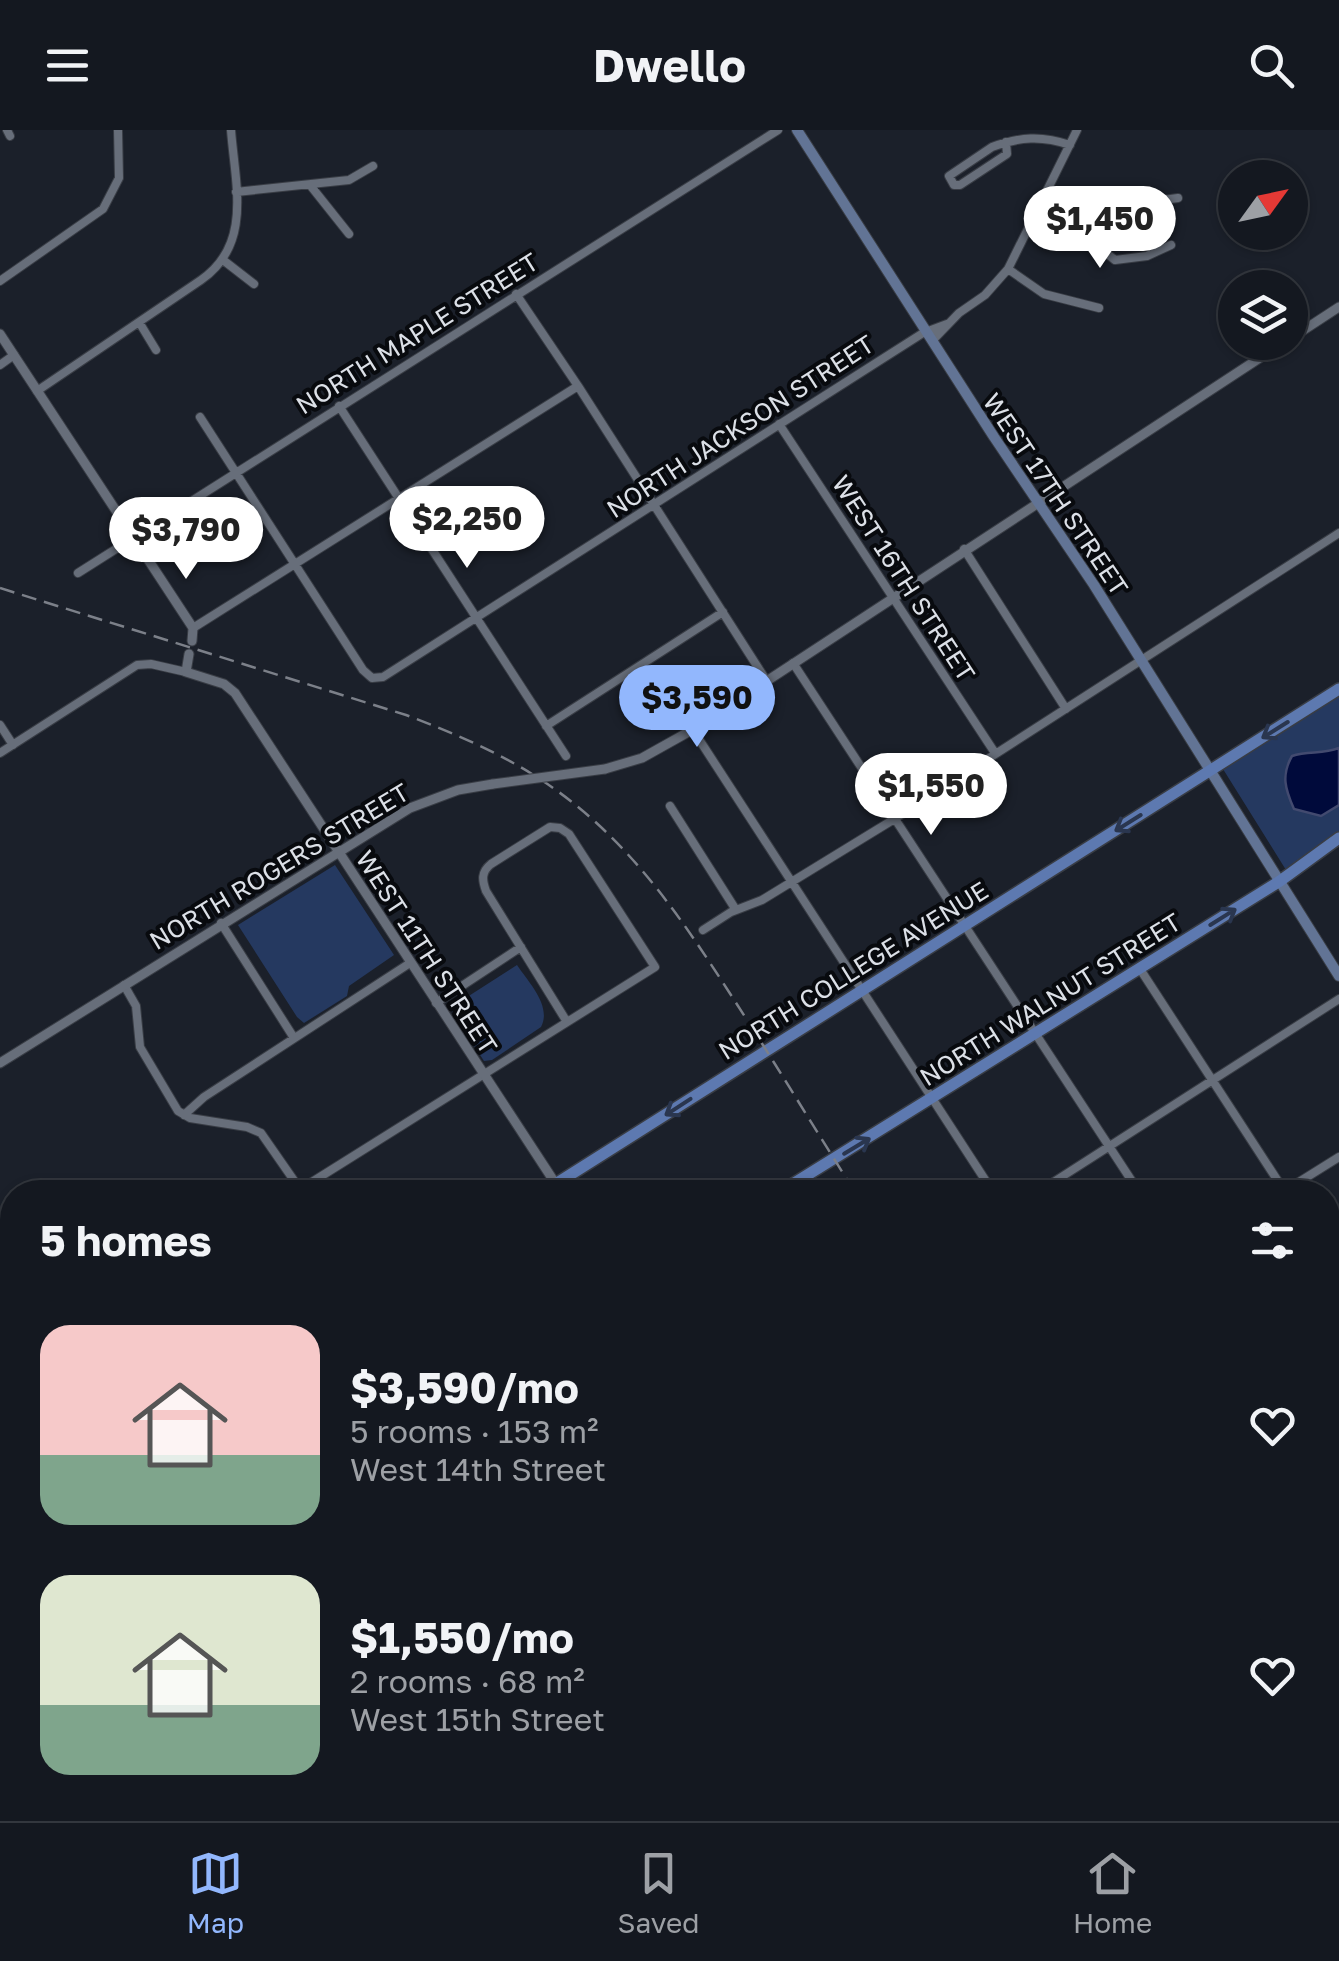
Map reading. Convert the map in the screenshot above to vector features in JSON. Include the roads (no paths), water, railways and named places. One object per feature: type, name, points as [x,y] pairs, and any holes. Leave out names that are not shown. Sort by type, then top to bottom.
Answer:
[{"type":"main road","name":"WEST 17TH STREET","points":[[797,130],[1141,660],[1339,976]]},
{"type":"main road","name":"NORTH COLLEGE AVENUE","points":[[572,1180],[1339,689]]},
{"type":"main road","name":"NORTH WALNUT STREET","points":[[800,1180],[1140,970],[1280,881],[1339,838]]},
{"type":"street","points":[[0,282],[103,209],[119,178],[118,130]]},
{"type":"street","points":[[37,391],[211,274],[224,260],[237,228],[231,130]]},
{"type":"street","name":"NORTH MAPLE STREET","points":[[78,572],[778,130]]},
{"type":"street","points":[[1077,130],[1008,269],[1044,294],[1100,308]]},
{"type":"street","points":[[1006,142],[1007,154],[960,184],[950,181],[949,176],[1006,142],[1036,137],[1070,145]]},
{"type":"street","points":[[236,192],[349,180],[373,166]]},
{"type":"street","points":[[310,184],[349,234]]},
{"type":"street","points":[[1046,196],[1111,207],[1178,198]]},
{"type":"street","points":[[1029,227],[1096,245],[1115,260],[1147,256],[1171,245]]},
{"type":"street","points":[[224,260],[254,284]]},
{"type":"street","name":"NORTH JACKSON STREET","points":[[295,566],[363,670],[372,678],[383,677],[779,424],[929,336],[946,330],[1008,269]]},
{"type":"street","points":[[516,294],[766,680]]},
{"type":"street","name":"NORTH ROGERS STREET","points":[[1308,327],[1339,307]]},
{"type":"street","points":[[138,322],[156,350]]},
{"type":"street","points":[[0,334],[192,628],[192,640]]},
{"type":"street","points":[[0,364],[14,356]]},
{"type":"street","name":"NORTH ROGERS STREET","points":[[0,1063],[221,923],[433,797],[493,784],[604,769],[642,758],[692,730],[1257,360]]},
{"type":"street","points":[[192,628],[578,386]]},
{"type":"street","points":[[339,406],[566,756]]},
{"type":"street","points":[[200,417],[295,566]]},
{"type":"street","name":"WEST 16TH STREET","points":[[779,424],[995,754]]},
{"type":"street","points":[[703,930],[762,900],[896,818],[1339,533]]},
{"type":"street","points":[[964,549],[1066,708]]},
{"type":"street","points":[[546,726],[723,612]]},
{"type":"street","points":[[0,753],[137,665],[152,664],[186,672],[189,654]]},
{"type":"street","points":[[792,663],[1131,1180]]},
{"type":"street","name":"WEST 11TH STREET","points":[[186,672],[232,689],[552,1180]]},
{"type":"street","points":[[680,710],[985,1180]]},
{"type":"street","points":[[0,725],[13,745]]},
{"type":"street","points":[[670,806],[736,910]]},
{"type":"street","points":[[318,1180],[655,968],[569,834],[558,828],[542,830],[484,870],[485,889],[567,1022]]},
{"type":"street","points":[[221,923],[294,1038]]},
{"type":"street","points":[[436,1003],[521,948]]},
{"type":"street","points":[[184,1115],[204,1097],[410,963]]},
{"type":"street","points":[[1140,970],[1276,1180]]},
{"type":"street","points":[[124,985],[138,1011],[142,1052],[184,1115],[261,1133],[291,1180]]},
{"type":"street","points":[[1057,1180],[1339,999]]},
{"type":"street","points":[[1303,1180],[1339,1157]]},
{"type":"railway","points":[[0,588],[406,715],[484,748],[556,790],[608,834],[673,909],[847,1180]]}]
